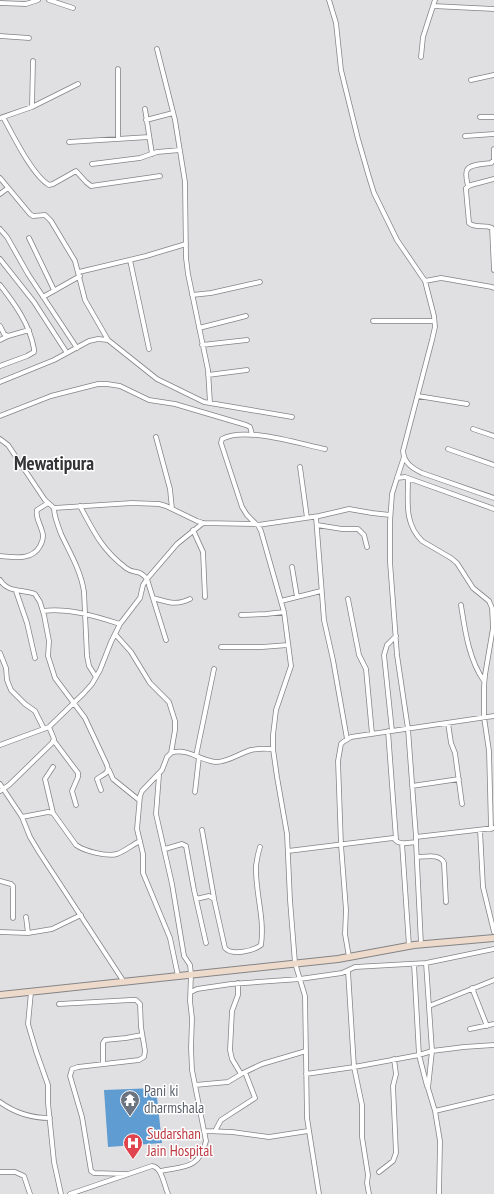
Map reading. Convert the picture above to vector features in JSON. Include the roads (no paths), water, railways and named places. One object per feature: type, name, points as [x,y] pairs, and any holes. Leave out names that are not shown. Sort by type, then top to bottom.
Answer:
[{"type":"main road","points":[[0,995],[349,957],[421,944],[494,938]]},
{"type":"street","points":[[0,3],[26,4],[38,0]]},
{"type":"street","points":[[49,0],[73,8]]},
{"type":"street","points":[[330,0],[336,23],[341,70],[358,139],[374,193],[397,240],[425,280],[435,326],[403,452],[404,457],[406,462],[422,473],[494,498]]},
{"type":"street","points":[[421,57],[423,37],[435,0]]},
{"type":"street","points":[[433,6],[494,9]]},
{"type":"street","points":[[0,36],[29,38]]},
{"type":"street","points":[[157,49],[173,113],[185,182],[188,274],[208,375],[210,403]]},
{"type":"street","points":[[32,107],[33,61]]},
{"type":"street","points":[[118,68],[118,138]]},
{"type":"street","points":[[471,80],[494,75]]},
{"type":"street","points":[[78,84],[32,107],[1,117],[39,176],[49,184],[54,184],[76,170],[91,186],[160,176]]},
{"type":"street","points":[[145,109],[152,154]]},
{"type":"street","points":[[146,120],[173,113]]},
{"type":"street","points":[[480,117],[494,117]]},
{"type":"street","points":[[465,136],[494,134]]},
{"type":"street","points":[[69,142],[149,136]]},
{"type":"street","points":[[494,149],[494,160],[491,163],[472,166],[467,169],[466,172],[469,223],[470,225],[474,226],[488,226],[492,228],[494,270]]},
{"type":"street","points":[[92,164],[140,158],[157,152],[180,150]]},
{"type":"street","points":[[0,178],[30,214],[33,216],[45,214],[48,216],[76,261],[85,300],[108,340],[157,379],[204,402],[292,417]]},
{"type":"street","points":[[468,186],[494,179]]},
{"type":"street","points":[[0,194],[8,188]]},
{"type":"street","points":[[0,229],[7,237],[42,297],[77,348]]},
{"type":"street","points":[[29,238],[54,290]]},
{"type":"street","points":[[42,297],[79,274],[186,244]]},
{"type":"street","points":[[0,259],[34,302],[67,353]]},
{"type":"street","points":[[130,260],[149,349]]},
{"type":"street","points":[[425,280],[447,279],[494,288]]},
{"type":"street","points":[[192,295],[211,293],[260,282]]},
{"type":"street","points":[[0,285],[29,330],[34,346],[34,352],[0,366]]},
{"type":"street","points":[[199,328],[246,316]]},
{"type":"street","points":[[373,321],[434,321]]},
{"type":"street","points":[[0,326],[4,334],[8,336]]},
{"type":"street","points":[[0,340],[29,330]]},
{"type":"street","points":[[0,382],[54,360],[89,341],[98,339],[108,340]]},
{"type":"street","points":[[202,345],[247,340]]},
{"type":"street","points":[[208,375],[247,370]]},
{"type":"street","points":[[0,416],[51,396],[98,384],[108,384],[120,386],[149,400],[175,404],[246,425],[250,427],[252,434]]},
{"type":"street","points":[[418,396],[467,404]]},
{"type":"street","points":[[473,429],[494,436]]},
{"type":"street","points":[[319,1194],[307,1118],[306,1004],[295,963],[287,834],[273,749],[276,710],[290,666],[284,612],[261,530],[247,515],[242,507],[221,441],[224,437],[252,434],[325,449]]},
{"type":"street","points":[[156,437],[170,489],[172,509]]},
{"type":"street","points":[[0,439],[8,445],[48,503],[54,508],[159,504],[203,523],[256,524],[316,517],[349,509],[390,514]]},
{"type":"street","points":[[448,449],[494,465]]},
{"type":"street","points":[[404,457],[392,494],[390,514],[390,562],[396,636],[408,729],[416,839],[421,944]]},
{"type":"street","points":[[300,467],[307,518]]},
{"type":"street","points":[[397,478],[408,478],[494,509]]},
{"type":"street","points":[[288,851],[393,838],[399,843],[402,843],[416,839],[492,829],[489,752],[484,717],[484,681],[493,628],[492,608],[489,602],[476,592],[457,563],[418,538],[408,517],[408,478]]},
{"type":"street","points":[[0,556],[26,557],[36,551],[43,541],[44,536],[36,516],[36,511],[48,503]]},
{"type":"street","points":[[80,506],[106,551],[129,570],[142,573],[147,579],[166,640]]},
{"type":"street","points":[[54,508],[57,524],[81,576],[84,592],[87,656],[89,666],[96,677]]},
{"type":"street","points":[[316,517],[324,620],[346,739]]},
{"type":"street","points":[[0,745],[46,728],[84,693],[96,677],[120,624],[140,598],[143,585],[147,579],[176,544],[203,523]]},
{"type":"street","points":[[317,525],[342,530],[358,529],[363,532],[367,547]]},
{"type":"street","points":[[194,530],[203,552],[205,597]]},
{"type":"street","points":[[292,567],[297,597]]},
{"type":"street","points":[[0,580],[12,590],[35,594],[43,611],[49,641],[48,656],[55,678],[85,718],[113,779],[139,800]]},
{"type":"street","points":[[16,591],[27,623],[35,658]]},
{"type":"street","points":[[281,601],[321,591]]},
{"type":"street","points":[[153,598],[175,604],[182,603],[190,599]]},
{"type":"street","points":[[348,599],[358,655],[366,669],[372,734]]},
{"type":"street","points":[[461,605],[473,661],[477,671],[484,681]]},
{"type":"street","points":[[43,611],[57,610],[85,613],[120,624]]},
{"type":"street","points":[[241,615],[284,612]]},
{"type":"street","points":[[115,634],[131,652],[150,683],[170,702],[176,725],[171,753],[159,775],[142,791],[139,800],[137,829],[143,854],[143,873],[170,938],[178,976]]},
{"type":"street","points":[[396,636],[387,645],[384,654],[396,839]]},
{"type":"street","points":[[221,647],[262,647],[288,645]]},
{"type":"street","points":[[0,653],[6,668],[7,680],[11,690],[25,704],[35,711],[53,736],[54,741],[78,774],[72,791],[76,805]]},
{"type":"street","points":[[195,792],[197,757],[214,669]]},
{"type":"street","points":[[349,957],[345,934],[346,910],[341,845],[338,761],[341,744],[346,739],[351,737],[494,716]]},
{"type":"street","points":[[448,722],[451,743],[456,753],[462,804]]},
{"type":"street","points":[[2,790],[28,768],[54,741]]},
{"type":"street","points":[[171,753],[179,752],[218,762],[252,749],[273,749]]},
{"type":"street","points":[[53,767],[45,779],[53,813],[76,845],[84,849],[113,854],[140,841]]},
{"type":"street","points":[[101,790],[97,779],[109,769]]},
{"type":"street","points":[[159,775],[156,814],[172,884],[184,956],[190,965],[190,1002],[192,1018],[191,1061],[206,1141],[204,1149],[196,1161],[190,1165],[161,1171]]},
{"type":"street","points":[[412,786],[459,779]]},
{"type":"street","points":[[0,784],[2,790],[22,817],[39,852],[124,982]]},
{"type":"street","points":[[22,817],[48,812],[53,813]]},
{"type":"street","points":[[202,830],[214,899],[225,948],[234,952],[253,949],[261,945],[262,917],[256,866],[260,847]]},
{"type":"street","points":[[480,830],[483,887],[494,932]]},
{"type":"street","points":[[402,843],[410,946]]},
{"type":"street","points":[[165,850],[182,844],[186,846],[206,943]]},
{"type":"street","points":[[417,857],[437,856],[444,863],[446,902]]},
{"type":"street","points":[[0,881],[9,883],[13,886],[13,918]]},
{"type":"street","points":[[196,899],[209,896],[214,899]]},
{"type":"street","points":[[0,932],[28,933],[58,927],[81,915]]},
{"type":"street","points":[[26,916],[28,933]]},
{"type":"street","points":[[191,992],[197,989],[300,979],[342,973],[355,967],[426,963],[494,948]]},
{"type":"street","points":[[426,963],[432,1051],[428,1088]]},
{"type":"street","points":[[414,964],[419,1055],[438,1126],[440,1154],[439,1194]]},
{"type":"street","points":[[348,971],[354,1067],[362,1106],[362,1137],[368,1175],[367,1183],[369,1194]]},
{"type":"street","points":[[429,1006],[494,980]]},
{"type":"street","points":[[238,984],[238,995],[232,1011],[230,1050],[232,1059],[241,1074]]},
{"type":"street","points":[[472,988],[487,1026]]},
{"type":"street","points":[[31,992],[28,1024],[36,1051],[47,1079],[55,1166],[61,1194]]},
{"type":"street","points":[[59,1004],[136,1000],[140,1004],[145,1054],[141,1059],[74,1068],[71,1072],[70,1079],[82,1117],[90,1171],[94,1173],[126,1174]]},
{"type":"street","points":[[470,1029],[494,1024]]},
{"type":"street","points":[[103,1064],[102,1043],[105,1040],[142,1035]]},
{"type":"street","points":[[306,1074],[394,1060],[432,1051],[494,1045]]},
{"type":"street","points":[[195,1085],[228,1082],[245,1072],[280,1058],[306,1051]]},
{"type":"street","points":[[379,1172],[393,1161],[396,1153],[393,1086],[396,1074],[394,1060]]},
{"type":"street","points":[[215,1131],[221,1120],[255,1098],[245,1072]]},
{"type":"street","points":[[435,1111],[494,1097]]},
{"type":"street","points":[[0,1102],[16,1112],[32,1117],[50,1118]]},
{"type":"street","points":[[205,1131],[246,1133],[269,1137],[308,1131]]},
{"type":"street","points":[[70,1194],[152,1166],[157,1167],[161,1171],[162,1179],[168,1194]]},
{"type":"street","points":[[0,1172],[15,1172],[24,1176],[30,1194]]},
{"type":"water","points":[[156,1088],[162,1143],[108,1147],[104,1090]]},
{"type":"place","name":"Pani ki dharmshala","points":[[130,1117]]},
{"type":"place","name":"Sudarshan Jain Hospital","points":[[133,1160]]},
{"type":"district","name":"Mewatipura","points":[[54,463]]}]
